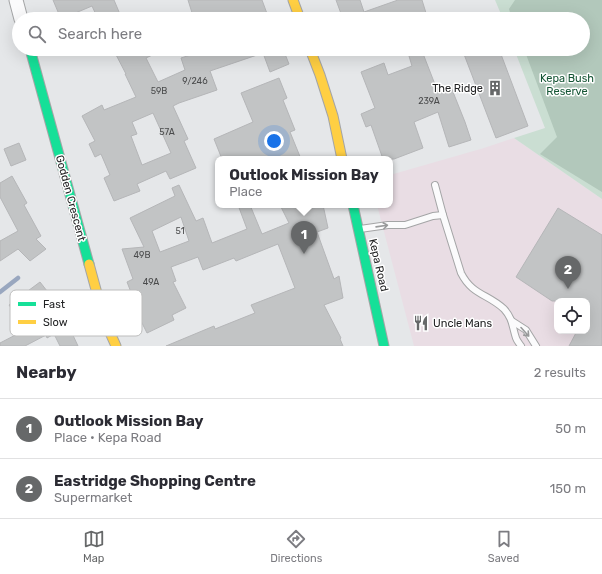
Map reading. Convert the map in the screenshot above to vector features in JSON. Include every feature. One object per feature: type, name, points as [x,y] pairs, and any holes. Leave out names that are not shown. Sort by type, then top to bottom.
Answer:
[{"type":"street","points":[[16,0],[20,12]]},
{"type":"street","points":[[293,0],[297,12]]},
{"type":"street","name":"Godden Crescent","points":[[32,56],[96,290]]},
{"type":"street","points":[[313,56],[333,116],[341,156]]},
{"type":"street","name":"Kepa Road","points":[[354,208],[382,331],[384,346]]},
{"type":"street","name":"Kepa Road","points":[[382,331],[390,346]]},
{"type":"street","name":"Godden Crescent","points":[[111,336],[116,346]]},
{"type":"lane","points":[[435,185],[464,280],[476,291],[491,299],[505,310],[512,320],[526,330],[536,346]]},
{"type":"lane","points":[[359,229],[388,225],[404,225],[432,216],[443,215]]},
{"type":"lane","points":[[512,320],[516,338],[521,346]]},
{"type":"shaded area","points":[[514,138],[602,199],[602,346],[414,346],[378,208],[393,208],[393,174]]},
{"type":"green space","name":"Kepa Bush Reserve","points":[[495,0],[602,0],[602,199],[514,138],[545,128],[517,56],[590,56],[590,12],[500,12]]},
{"type":"green space","name":"Kepa Bush Reserve","points":[[515,0],[602,0],[602,192],[540,154],[557,137],[527,56],[590,56],[590,12],[510,12],[509,9]]},
{"type":"building","points":[[53,0],[114,0],[119,12],[95,12],[92,6],[78,12],[58,12]]},
{"type":"building","points":[[188,0],[262,0],[266,12],[192,12]]},
{"type":"building","points":[[336,0],[360,0],[364,12],[340,12]]},
{"type":"building","points":[[398,0],[422,0],[426,12],[364,12]]},
{"type":"building","points":[[117,56],[150,56],[146,58],[158,82],[185,70],[181,58],[187,56],[254,56],[210,71],[217,90],[173,106],[188,139],[184,141],[196,168],[170,179],[166,171],[137,184],[140,191],[114,201],[104,178],[110,175],[101,154],[95,157],[89,144],[95,141],[82,116],[102,105],[104,110],[136,97]],"holes":[[[153,113],[171,153],[142,165],[131,136],[137,134],[132,122]]]},
{"type":"building","points":[[264,56],[286,56],[289,64],[270,72]]},
{"type":"building","points":[[409,56],[424,56],[438,90],[443,88],[444,90],[451,87],[471,140],[449,147],[438,112],[414,122],[423,148],[393,159],[393,156],[382,156],[371,125],[366,127],[361,114],[375,108],[361,72],[384,63],[388,75],[412,66]]},
{"type":"building","name":"The Ridge","points":[[465,56],[502,56],[528,126],[496,138]]},
{"type":"building","points":[[279,78],[287,98],[283,100],[295,130],[290,132],[300,156],[221,156],[214,139],[253,122],[241,93]]},
{"type":"building","points":[[19,143],[26,160],[11,166],[4,149]]},
{"type":"building","points":[[12,176],[27,203],[24,205],[41,236],[36,239],[46,249],[30,261],[18,249],[0,261],[0,241],[18,231],[0,197],[0,183]]},
{"type":"building","points":[[179,185],[196,221],[203,218],[212,243],[247,229],[239,208],[251,208],[262,234],[289,223],[282,208],[324,208],[328,228],[317,232],[334,279],[339,276],[343,298],[324,305],[341,338],[340,339],[343,346],[166,346],[214,326],[215,329],[255,313],[251,305],[295,288],[278,244],[236,261],[234,258],[203,270],[198,257],[171,267],[176,281],[173,282],[186,308],[172,315],[174,320],[147,333],[142,323],[142,290],[130,290],[127,282],[133,279],[122,249],[144,247],[130,218],[175,196],[172,188]],"holes":[[[181,217],[189,241],[160,252],[152,231]]]},
{"type":"building","points":[[558,208],[602,235],[602,346],[569,346],[575,334],[590,334],[590,298],[554,298],[554,301],[552,301],[516,277]]},
{"type":"building","points":[[40,282],[46,290],[29,290]]},
{"type":"building","points":[[14,336],[44,336],[25,346],[0,346],[0,343]]},
{"type":"building","points":[[55,336],[73,336],[78,346],[60,346]]},
{"type":"waterway","points":[[0,292],[18,278]]},
{"type":"traffic: fast","points":[[32,56],[89,264]]},
{"type":"traffic: fast","points":[[354,208],[384,346]]},
{"type":"traffic: slow","points":[[293,0],[297,12]]},
{"type":"traffic: slow","points":[[313,56],[333,116],[341,156]]},
{"type":"traffic: slow","points":[[89,264],[96,290]]},
{"type":"traffic: slow","points":[[112,336],[116,346]]},
{"type":"place","name":"The Ridge","points":[[495,88]]},
{"type":"place","name":"Outlook Mission Bay","points":[[304,254]]},
{"type":"place","name":"Eastridge Shopping Centre","points":[[568,289]]},
{"type":"place","name":"Uncle Mans","points":[[421,323]]}]
